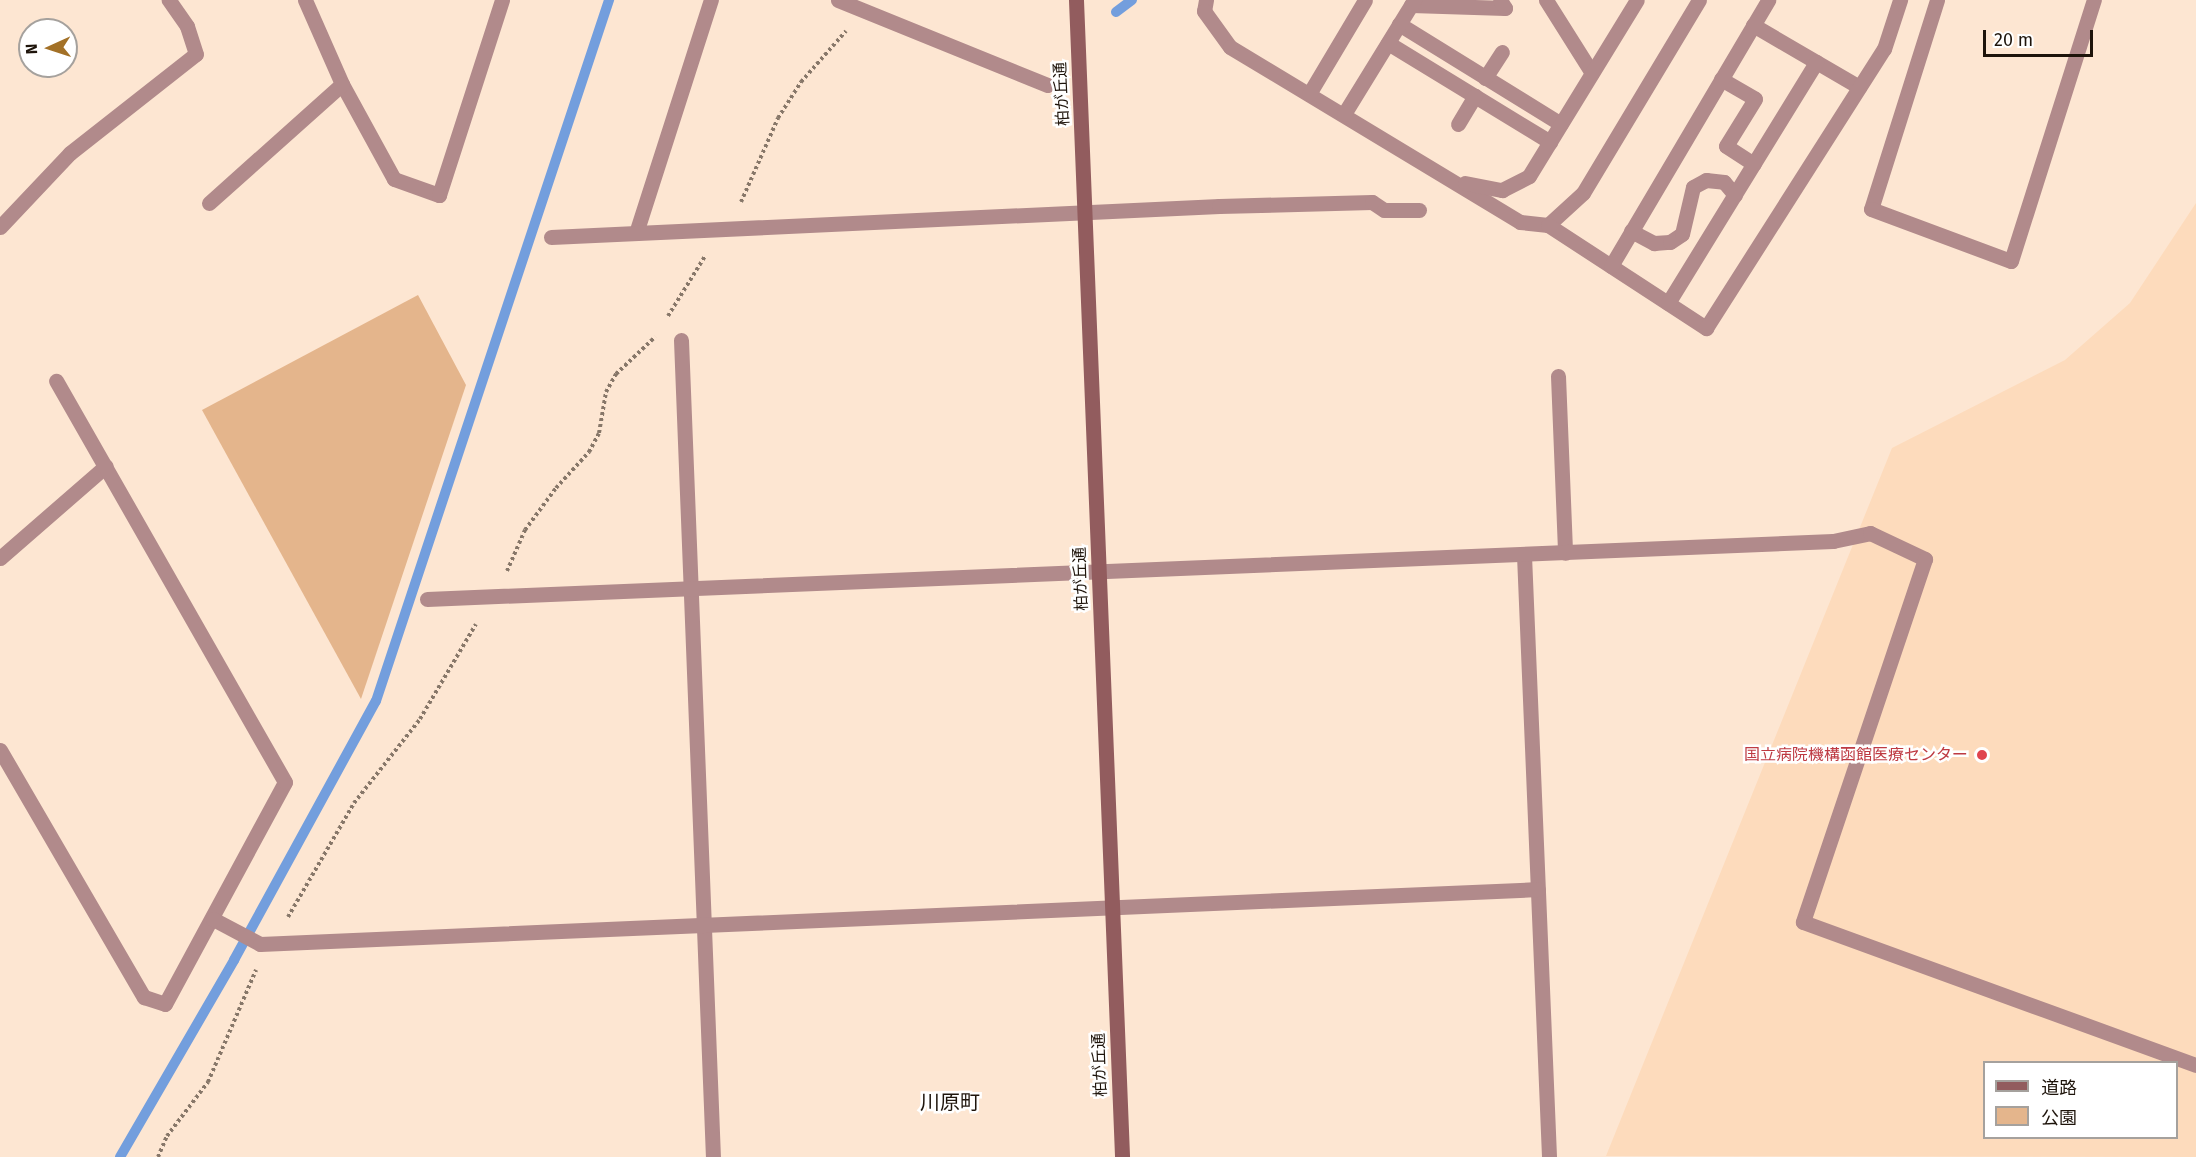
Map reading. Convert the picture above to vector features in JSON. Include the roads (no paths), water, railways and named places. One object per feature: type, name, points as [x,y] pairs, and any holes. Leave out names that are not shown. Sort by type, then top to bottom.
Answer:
[{"type":"street","points":[[0,226],[70,153],[196,54],[187,26],[169,0]]},
{"type":"street","points":[[305,0],[342,84],[394,179],[439,195],[502,0]]},
{"type":"street","points":[[636,233],[711,0]]},
{"type":"street","points":[[838,0],[1047,85]]},
{"type":"street","name":"柏が丘通","points":[[1076,0],[1122,1157]]},
{"type":"street","points":[[1206,0],[1204,11],[1230,47],[1459,182],[1520,222],[1548,225],[1706,328],[1884,49],[1900,0]]},
{"type":"street","points":[[1308,94],[1365,0]]},
{"type":"street","points":[[1344,114],[1413,2],[1505,8],[1500,0]]},
{"type":"street","points":[[1546,0],[1592,73]]},
{"type":"street","points":[[1459,182],[1502,190],[1529,176],[1637,0]]},
{"type":"street","points":[[1548,225],[1583,193],[1699,0]]},
{"type":"street","points":[[1611,266],[1768,0]]},
{"type":"street","points":[[1937,0],[1871,209],[2011,261],[2094,0]]},
{"type":"street","points":[[1400,24],[1561,124]]},
{"type":"street","points":[[1753,25],[1859,87]]},
{"type":"street","points":[[1388,43],[1550,142]]},
{"type":"street","points":[[1485,78],[1502,52]]},
{"type":"street","points":[[1668,303],[1816,62]]},
{"type":"street","points":[[1721,79],[1755,99],[1726,146],[1754,164]]},
{"type":"street","points":[[209,203],[342,84]]},
{"type":"street","points":[[1458,124],[1475,96]]},
{"type":"street","points":[[1631,231],[1654,243],[1676,238],[1688,218],[1693,187],[1706,180],[1724,182],[1736,195]]},
{"type":"street","points":[[551,237],[1372,202],[1384,210],[1419,210]]},
{"type":"street","points":[[681,340],[713,1157]]},
{"type":"street","points":[[1558,376],[1565,553]]},
{"type":"street","points":[[0,750],[144,997],[165,1004],[219,923],[285,782],[56,381]]},
{"type":"street","points":[[0,558],[106,466]]},
{"type":"street","points":[[428,599],[1833,541],[1870,533],[1925,559],[1803,922],[2196,1065]]},
{"type":"street","points":[[1524,555],[1549,1157]]},
{"type":"street","points":[[219,923],[260,944],[1538,889]]},
{"type":"waterway","points":[[120,1157],[234,960],[376,701],[609,0]]},
{"type":"waterway","points":[[1116,12],[1132,0]]},
{"type":"place","name":"国立病院機構函館医療センター","points":[[1982,755]]},
{"type":"district","name":"川原町","points":[[950,1102]]}]
